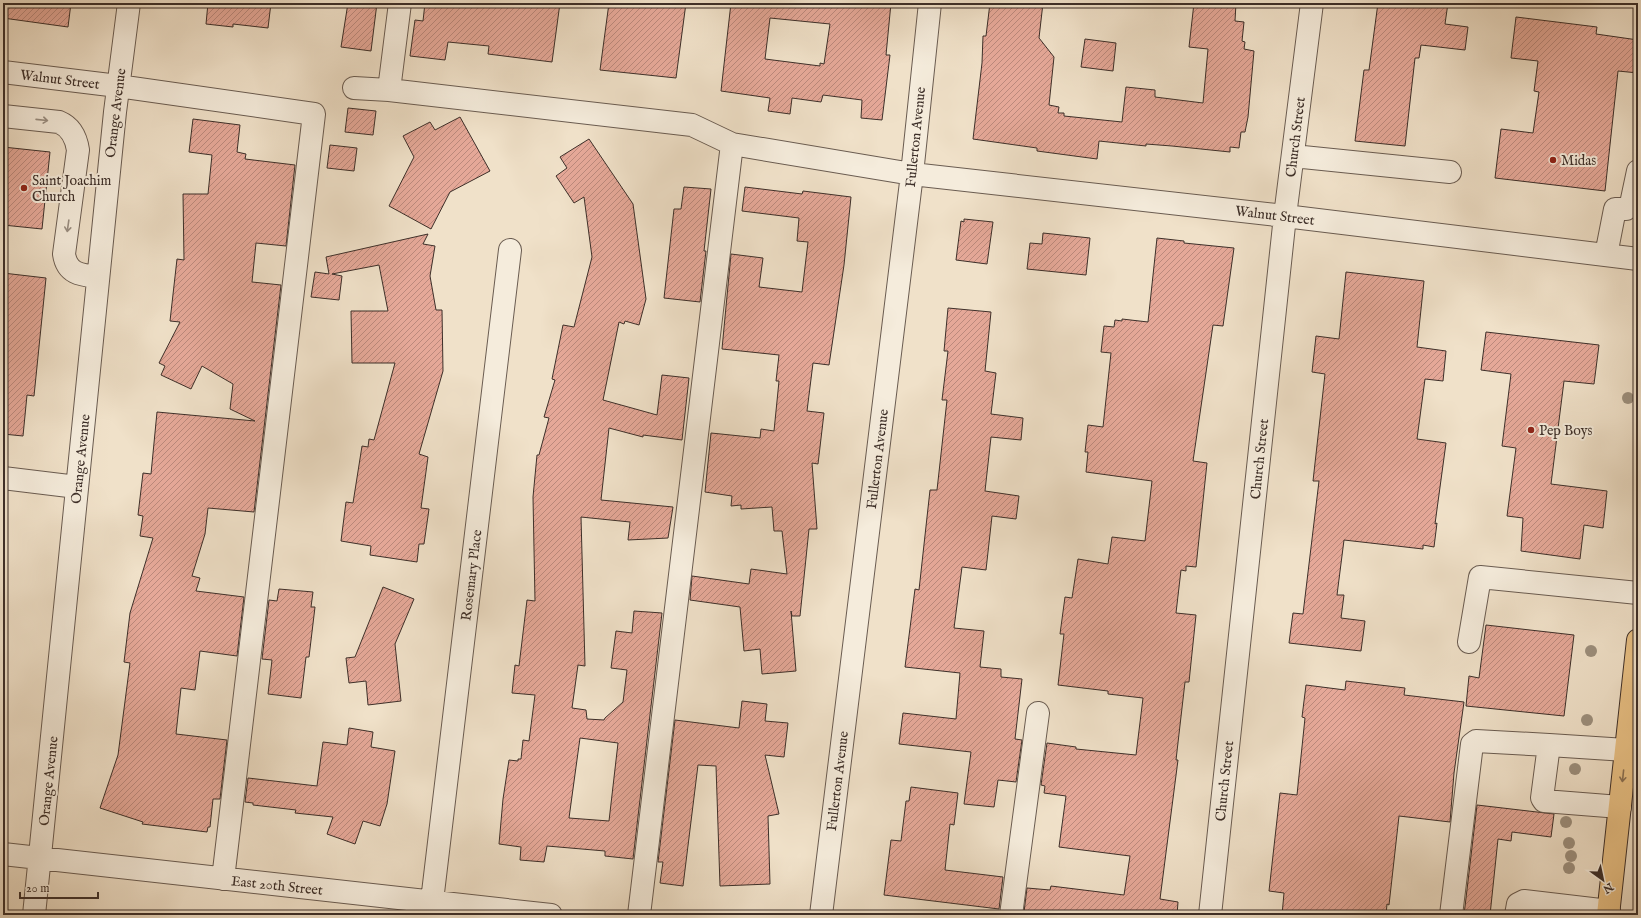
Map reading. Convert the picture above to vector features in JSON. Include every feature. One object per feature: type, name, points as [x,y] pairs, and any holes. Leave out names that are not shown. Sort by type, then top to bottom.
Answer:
[{"type":"main road","points":[[1609,913],[1638,640]]},
{"type":"street","name":"Orange Avenue","points":[[34,915],[118,86],[130,3]]},
{"type":"street","points":[[389,90],[400,3]]},
{"type":"street","name":"Fullerton Avenue","points":[[821,915],[912,174],[930,3]]},
{"type":"street","name":"Church Street","points":[[1210,915],[1285,216],[1312,3]]},
{"type":"street","name":"Walnut Street","points":[[3,72],[118,86],[314,114],[223,880]]},
{"type":"street","name":"Walnut Street","points":[[354,88],[389,90],[692,125],[732,144],[912,174],[1285,216],[1638,259]]},
{"type":"street","points":[[3,116],[59,122],[66,125],[72,132],[77,141],[78,150],[64,254],[65,262],[69,269],[77,274],[98,277]]},
{"type":"street","points":[[639,915],[732,144]]},
{"type":"street","points":[[1293,156],[1450,172]]},
{"type":"street","points":[[1606,255],[1615,209],[1626,209],[1631,204],[1638,171]]},
{"type":"street","name":"Rosemary Place","points":[[432,901],[510,250]]},
{"type":"street","points":[[3,478],[77,487]]},
{"type":"street","points":[[1469,642],[1480,577],[1638,593]]},
{"type":"street","points":[[1011,915],[1038,713]]},
{"type":"street","points":[[1451,915],[1472,744],[1476,741],[1626,750]]},
{"type":"street","points":[[1549,745],[1542,798],[1544,800],[1620,807]]},
{"type":"street","name":"East 20th Street","points":[[3,854],[223,880],[432,901],[551,915]]},
{"type":"street","points":[[1516,915],[1518,904],[1524,900],[1609,913]]},
{"type":"building","points":[[3,3],[71,3],[68,27],[3,18]]},
{"type":"building","points":[[208,3],[271,3],[268,28],[233,24],[233,27],[206,24]]},
{"type":"building","points":[[348,3],[377,3],[371,51],[341,47]]},
{"type":"building","points":[[425,3],[560,3],[552,62],[488,54],[489,46],[448,42],[445,60],[410,56],[415,20],[423,21]]},
{"type":"building","points":[[609,3],[686,3],[676,78],[600,70]]},
{"type":"building","points":[[731,3],[891,3],[886,55],[890,55],[882,120],[861,118],[862,100],[823,95],[821,102],[792,98],[790,114],[768,111],[770,98],[721,91]],"holes":[[[770,18],[830,24],[824,64],[820,63],[820,66],[765,59]]]},
{"type":"building","points":[[990,3],[1043,3],[1039,38],[1054,57],[1049,105],[1059,107],[1058,113],[1064,113],[1064,116],[1122,122],[1126,87],[1155,90],[1155,97],[1203,103],[1208,49],[1189,47],[1194,3],[1236,3],[1235,21],[1244,22],[1242,41],[1245,42],[1244,49],[1254,51],[1248,117],[1245,132],[1241,132],[1239,148],[1230,147],[1230,152],[1099,141],[1097,159],[1037,151],[1037,148],[973,139],[982,63],[983,36],[986,36]]},
{"type":"building","points":[[1378,3],[1448,3],[1445,24],[1468,27],[1465,50],[1421,45],[1419,58],[1415,58],[1405,146],[1355,141],[1364,70],[1369,70]]},
{"type":"building","points":[[1516,17],[1597,27],[1596,34],[1638,40],[1638,73],[1618,71],[1605,191],[1495,178],[1501,129],[1533,133],[1539,92],[1534,91],[1538,61],[1511,58]]},
{"type":"building","points":[[1085,39],[1116,43],[1113,71],[1081,67]]},
{"type":"building","points":[[348,108],[376,111],[373,135],[345,132]]},
{"type":"building","points":[[460,117],[490,171],[450,192],[431,229],[389,206],[414,157],[403,136],[430,122],[435,130]]},
{"type":"building","points":[[193,119],[240,125],[237,152],[246,154],[245,159],[295,165],[286,246],[256,243],[252,282],[281,285],[254,512],[208,508],[205,534],[192,576],[200,578],[196,591],[244,597],[237,656],[200,651],[195,690],[181,688],[176,734],[227,740],[220,799],[213,799],[210,827],[208,827],[207,832],[142,824],[143,822],[100,808],[118,755],[130,663],[124,662],[130,613],[153,538],[140,536],[143,516],[138,515],[143,473],[151,474],[157,412],[255,421],[230,409],[233,384],[202,366],[191,389],[161,375],[165,366],[159,363],[180,322],[170,321],[177,259],[184,260],[183,194],[208,194],[212,155],[189,152]]},
{"type":"building","points":[[589,139],[633,204],[646,299],[639,325],[625,321],[624,324],[619,322],[603,400],[657,415],[662,375],[689,378],[682,440],[643,435],[643,437],[609,428],[601,500],[673,507],[668,538],[628,540],[630,522],[581,517],[585,666],[578,665],[572,708],[586,710],[587,719],[604,720],[623,702],[627,670],[611,668],[616,631],[632,633],[634,611],[662,613],[633,859],[605,856],[605,851],[547,846],[544,862],[520,860],[521,847],[499,844],[503,799],[509,760],[518,761],[518,759],[521,759],[523,740],[529,741],[535,695],[512,693],[515,665],[519,666],[527,600],[535,601],[533,497],[537,455],[539,455],[549,418],[544,417],[555,380],[552,379],[563,325],[574,327],[592,257],[584,197],[574,203],[556,176],[567,168],[560,157]],"holes":[[[580,738],[618,743],[609,821],[569,818]]]},
{"type":"building","points":[[330,145],[357,148],[354,171],[327,168]]},
{"type":"building","name":"Saint Joachim Church","points":[[3,147],[50,152],[42,229],[3,225]]},
{"type":"building","points":[[684,187],[711,189],[700,302],[664,298],[674,209],[681,209]]},
{"type":"building","points":[[745,187],[802,194],[803,191],[851,197],[844,265],[829,365],[813,363],[807,411],[824,413],[818,464],[812,463],[817,529],[809,529],[800,616],[792,616],[791,611],[796,671],[762,674],[760,649],[744,651],[740,607],[690,600],[692,576],[749,584],[751,569],[787,574],[782,531],[774,531],[772,507],[741,509],[741,505],[731,506],[732,496],[705,492],[711,433],[760,438],[761,429],[774,431],[779,381],[776,381],[779,355],[722,349],[731,254],[763,258],[759,287],[802,292],[808,242],[797,241],[799,218],[742,211]]},
{"type":"building","points":[[964,219],[993,222],[987,264],[956,260],[961,221],[964,222]]},
{"type":"building","points":[[1043,233],[1090,238],[1086,275],[1027,269],[1030,243],[1042,244]]},
{"type":"building","points":[[428,234],[423,244],[435,246],[430,276],[436,310],[442,310],[443,371],[419,454],[428,457],[421,508],[429,509],[424,544],[419,544],[417,562],[370,555],[371,546],[341,541],[346,502],[353,503],[362,446],[368,447],[369,439],[374,440],[395,363],[352,363],[351,311],[388,311],[379,265],[332,274],[342,276],[339,300],[311,297],[315,272],[329,274],[326,257]]},
{"type":"building","points":[[1157,238],[1184,241],[1184,243],[1234,248],[1223,326],[1213,325],[1193,461],[1207,463],[1196,567],[1186,566],[1186,571],[1181,570],[1176,613],[1196,615],[1189,682],[1185,682],[1176,760],[1178,760],[1160,899],[1178,902],[1177,915],[1028,915],[1028,912],[1024,912],[1027,888],[1050,890],[1051,886],[1124,895],[1130,856],[1059,847],[1066,796],[1044,793],[1045,786],[1041,785],[1047,743],[1076,747],[1076,749],[1136,755],[1143,698],[1108,694],[1108,691],[1058,685],[1064,634],[1060,634],[1065,597],[1072,598],[1078,559],[1108,564],[1112,537],[1145,541],[1152,481],[1086,472],[1088,452],[1085,452],[1088,425],[1103,427],[1111,353],[1101,352],[1104,326],[1114,327],[1115,320],[1122,321],[1122,319],[1148,322]]},
{"type":"building","points":[[1346,272],[1424,281],[1417,347],[1446,351],[1443,381],[1425,379],[1417,439],[1446,443],[1435,524],[1437,523],[1434,547],[1423,545],[1423,549],[1344,540],[1337,595],[1344,595],[1341,618],[1365,621],[1361,651],[1289,643],[1293,613],[1303,614],[1319,481],[1313,481],[1325,374],[1312,372],[1316,336],[1339,339]]},
{"type":"building","points":[[3,273],[46,278],[34,396],[27,395],[23,436],[3,434]]},
{"type":"building","points":[[948,308],[991,312],[985,371],[996,373],[991,414],[1023,418],[1021,440],[991,437],[985,491],[1019,496],[1016,519],[992,516],[986,570],[962,567],[954,628],[984,631],[980,667],[1001,669],[1001,677],[1022,679],[1015,739],[1022,740],[1016,782],[998,780],[994,807],[964,804],[971,752],[899,744],[903,713],[956,719],[960,673],[905,667],[915,589],[919,590],[930,490],[937,490],[947,400],[942,400],[948,351],[944,351]]},
{"type":"building","points":[[1486,332],[1599,345],[1594,384],[1564,381],[1551,484],[1607,491],[1603,528],[1584,525],[1580,559],[1521,551],[1523,518],[1507,516],[1516,448],[1502,446],[1511,374],[1481,370]]},
{"type":"building","points":[[383,587],[414,599],[395,644],[401,701],[368,705],[366,681],[349,683],[346,658],[355,657]]},
{"type":"building","points":[[279,589],[313,592],[311,607],[315,607],[309,657],[306,657],[301,698],[268,694],[272,660],[262,659],[269,600],[277,601]]},
{"type":"building","points":[[1486,625],[1574,635],[1564,716],[1466,706],[1469,676],[1479,678]]},
{"type":"building","points":[[1346,681],[1405,688],[1404,695],[1464,702],[1454,773],[1450,822],[1399,816],[1389,905],[1387,904],[1386,915],[1282,915],[1284,893],[1269,891],[1280,793],[1297,795],[1305,718],[1302,717],[1306,685],[1345,690]]},
{"type":"building","points":[[742,701],[767,704],[765,721],[788,723],[784,757],[765,755],[779,814],[768,816],[770,884],[720,886],[716,766],[698,765],[683,886],[660,883],[663,862],[658,862],[675,720],[739,728]]},
{"type":"building","points":[[349,728],[373,732],[371,747],[395,751],[387,804],[380,826],[363,821],[355,844],[327,834],[333,817],[295,813],[296,810],[253,805],[253,803],[245,802],[248,778],[317,786],[323,742],[347,745]]},
{"type":"building","points":[[911,787],[958,793],[954,825],[950,824],[945,870],[1003,877],[999,909],[884,895],[891,840],[901,841],[906,801],[909,801]]},
{"type":"building","points":[[1477,805],[1554,814],[1551,837],[1512,832],[1511,841],[1498,839],[1490,915],[1464,915]]},
{"type":"place","name":"Midas","points":[[1553,160]]},
{"type":"place","name":"Saint Joachim Church","points":[[24,188]]},
{"type":"place","name":"Pep Boys","points":[[1531,430]]}]
